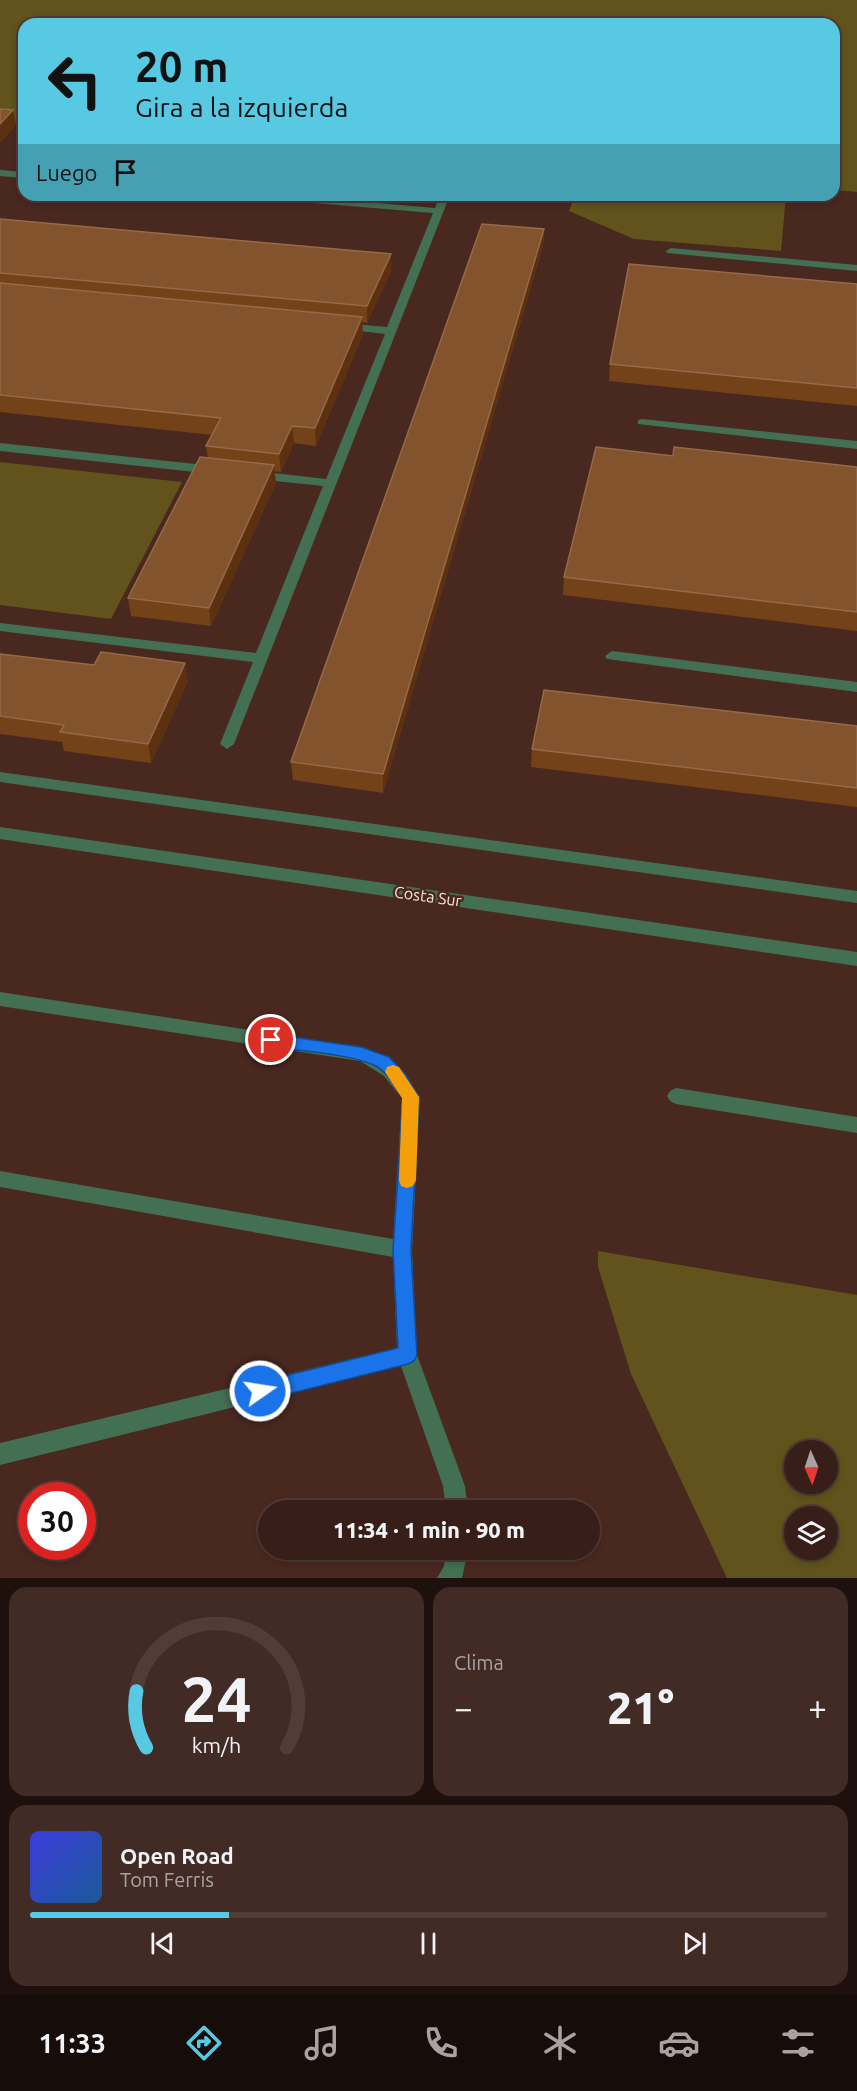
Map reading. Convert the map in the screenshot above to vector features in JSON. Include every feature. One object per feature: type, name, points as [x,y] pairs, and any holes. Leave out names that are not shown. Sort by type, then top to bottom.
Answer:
[{"type":"street","points":[[0,173],[18,174]]},
{"type":"street","points":[[324,201],[438,211]]},
{"type":"street","points":[[226,744],[442,201]]},
{"type":"street","points":[[671,251],[857,268]]},
{"type":"street","points":[[332,325],[391,331]]},
{"type":"street","points":[[642,422],[857,445]]},
{"type":"street","points":[[0,447],[224,471]]},
{"type":"street","points":[[248,474],[330,483]]},
{"type":"street","points":[[0,627],[261,658]]},
{"type":"street","points":[[612,656],[857,687]]},
{"type":"street","points":[[0,777],[857,897]]},
{"type":"street","name":"Costa Sur","points":[[0,833],[857,959]]},
{"type":"street","points":[[0,999],[361,1054],[383,1062],[400,1079],[411,1097],[402,1250],[408,1355],[454,1486],[456,1500]]},
{"type":"street","points":[[676,1096],[857,1125]]},
{"type":"street","points":[[0,1179],[402,1250]]},
{"type":"street","points":[[0,1454],[408,1355]]},
{"type":"street","points":[[448,1578],[454,1570],[456,1560]]},
{"type":"shaded area","points":[[0,0],[857,0],[857,192],[840,191],[840,18],[18,18],[18,122],[0,121]]},
{"type":"shaded area","points":[[573,201],[785,201],[781,251],[634,239],[569,211]]},
{"type":"shaded area","points":[[0,462],[182,482],[111,619],[0,605]]},
{"type":"shaded area","points":[[598,1251],[857,1295],[857,1578],[727,1578],[631,1374],[598,1267]]},
{"type":"building","points":[[0,109],[13,110],[0,124]]},
{"type":"building","points":[[0,219],[391,254],[367,306],[0,273]]},
{"type":"building","points":[[482,224],[544,229],[383,774],[291,762]]},
{"type":"building","points":[[629,264],[857,284],[857,388],[610,364]]},
{"type":"building","points":[[0,283],[362,317],[315,428],[292,426],[279,454],[206,446],[221,418],[0,395]]},
{"type":"building","points":[[596,447],[673,456],[674,447],[857,467],[857,612],[564,577]]},
{"type":"building","points":[[200,457],[274,465],[209,608],[128,598]]},
{"type":"building","points":[[101,652],[185,663],[148,744],[60,732],[64,725],[0,716],[0,654],[94,665]]},
{"type":"building","points":[[544,690],[857,726],[857,788],[532,749]]},
{"type":"slow traffic","points":[[393,1072],[411,1097],[407,1180]]},
{"type":"route","points":[[260,1391],[408,1355],[402,1250],[411,1097],[400,1079],[383,1062],[361,1054],[271,1040]]}]
